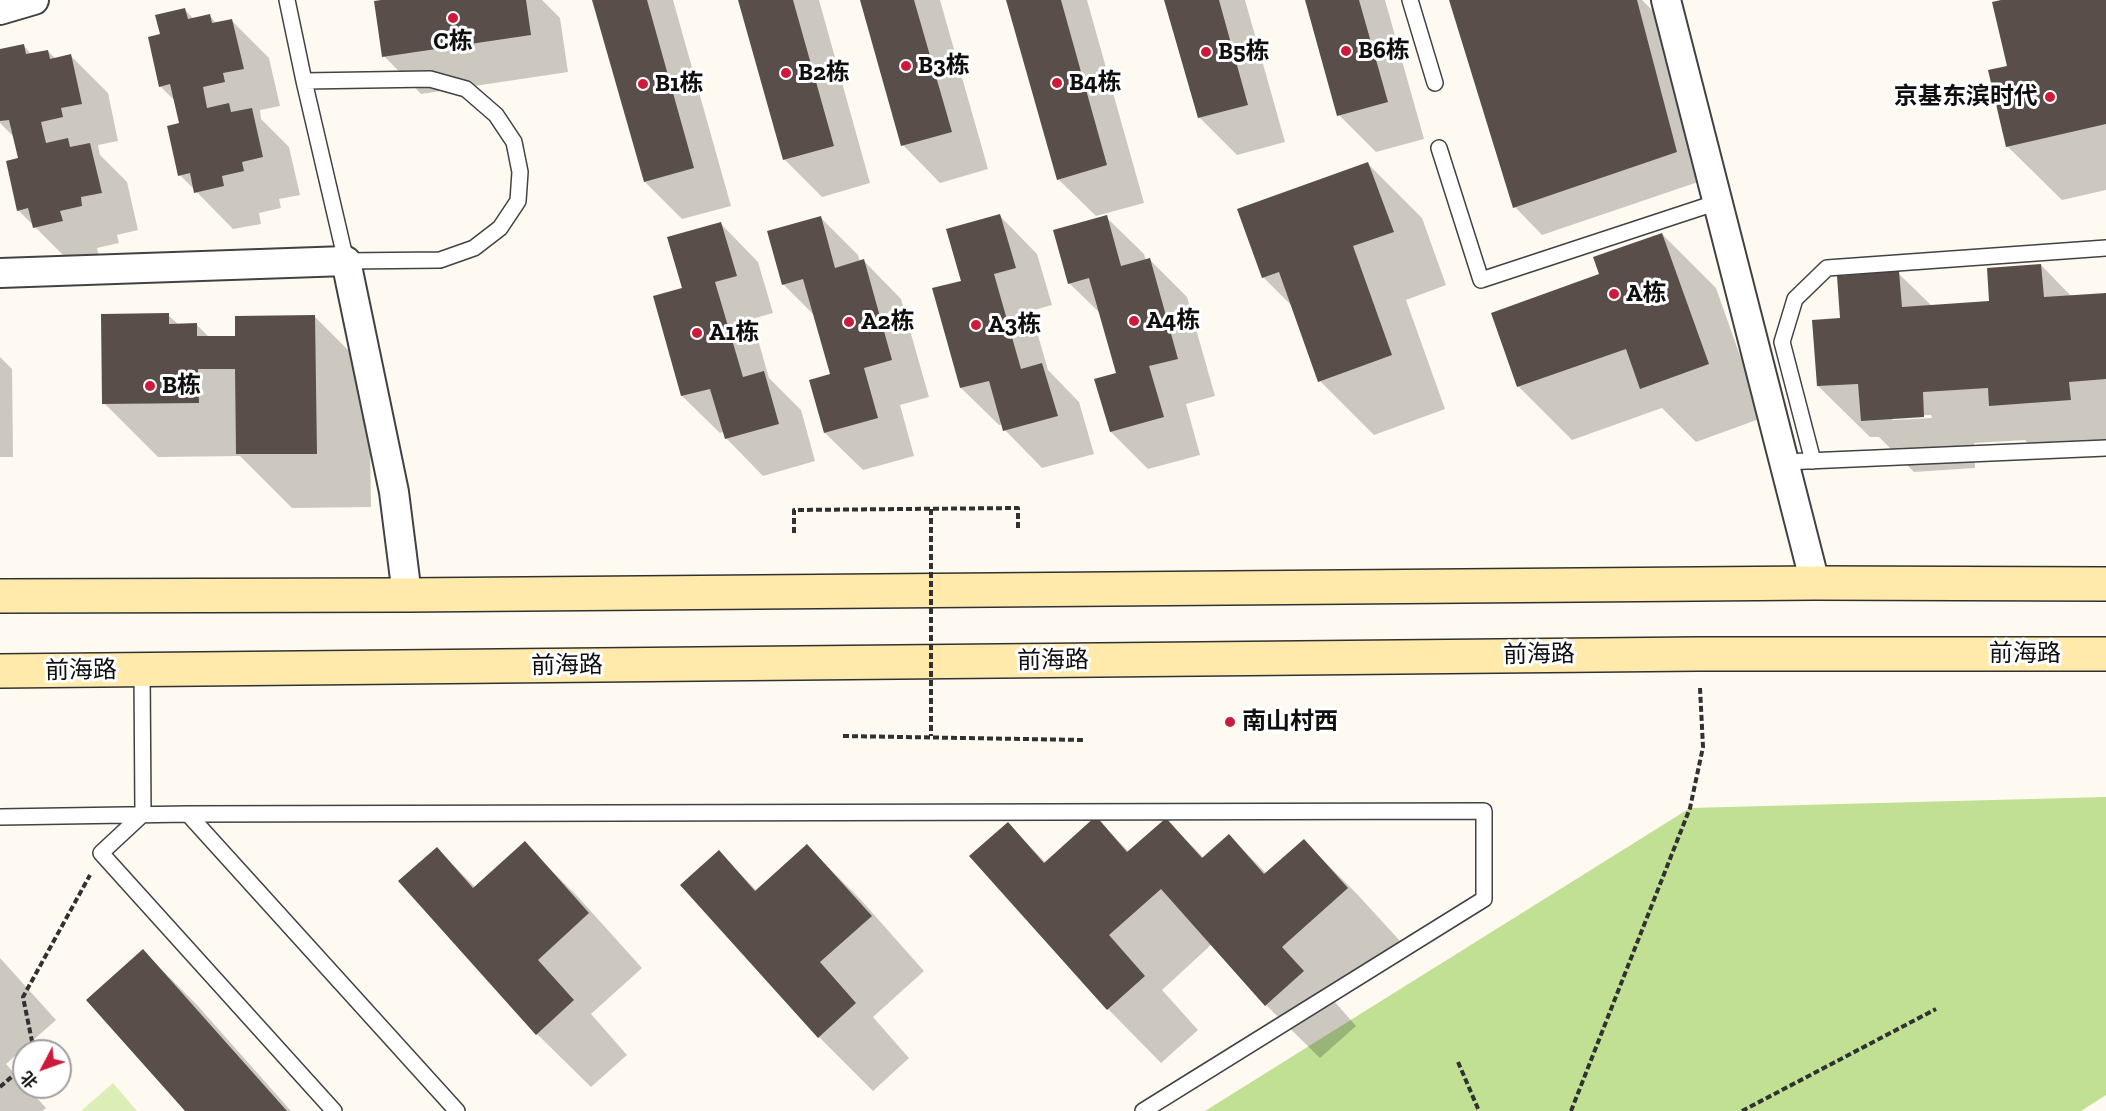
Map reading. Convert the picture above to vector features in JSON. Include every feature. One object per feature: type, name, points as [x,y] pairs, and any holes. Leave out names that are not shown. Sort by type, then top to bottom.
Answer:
[{"type":"main road","points":[[0,596],[407,595],[1815,583],[2106,584]]},
{"type":"main road","name":"前海路","points":[[0,671],[1698,654],[2106,654]]},
{"type":"street","points":[[0,10],[34,0]]},
{"type":"street","points":[[1666,0],[1815,583]]},
{"type":"street","points":[[0,273],[346,261],[394,492],[407,595]]},
{"type":"lane","points":[[287,0],[304,81],[346,261],[440,260],[474,248],[501,228],[518,201],[520,171],[514,142],[496,114],[466,89],[430,79],[304,81]]},
{"type":"lane","points":[[1410,0],[1436,83]]},
{"type":"lane","points":[[1439,148],[1481,280],[1718,202]]},
{"type":"lane","points":[[1813,461],[1782,342],[1795,300],[1827,268],[2106,248]]},
{"type":"lane","points":[[1784,462],[2106,448]]},
{"type":"lane","points":[[142,670],[143,814],[101,853],[334,1111]]},
{"type":"lane","points":[[0,817],[143,814],[1484,811],[1484,898],[1143,1111]]},
{"type":"lane","points":[[188,814],[457,1111]]},
{"type":"path","points":[[931,508],[931,736]]},
{"type":"path","points":[[794,533],[794,510],[931,508],[1017,508],[1018,530]]},
{"type":"path","points":[[1571,1111],[1690,808],[1703,747],[1698,654]]},
{"type":"path","points":[[843,736],[1083,740]]},
{"type":"path","points":[[32,1039],[24,997],[101,853]]},
{"type":"path","points":[[1742,1111],[1936,1009]]},
{"type":"path","points":[[1458,1062],[1479,1111]]},
{"type":"path","points":[[0,1087],[12,1076]]},
{"type":"green space","points":[[2106,797],[2106,1095],[2081,1111],[1205,1111],[1690,808]]},
{"type":"green space","points":[[113,1083],[137,1111],[81,1111]]},
{"type":"building","name":"C栋","points":[[526,0],[531,35],[382,57],[374,1]]},
{"type":"building","name":"B1栋","points":[[592,0],[647,0],[694,168],[644,182]]},
{"type":"building","name":"B2栋","points":[[738,0],[793,0],[834,146],[783,160]]},
{"type":"building","name":"B3栋","points":[[860,0],[914,0],[952,132],[901,146]]},
{"type":"building","name":"B4栋","points":[[1006,0],[1061,0],[1107,165],[1057,180]]},
{"type":"building","name":"B5栋","points":[[1164,0],[1219,0],[1248,105],[1198,118]]},
{"type":"building","name":"B6栋","points":[[1305,0],[1359,0],[1388,102],[1337,116]]},
{"type":"building","points":[[1449,0],[1637,0],[1677,152],[1513,208]]},
{"type":"building","name":"京基东滨时代","points":[[2001,0],[2106,0],[2106,124],[2006,147],[1988,70],[2007,66],[1992,2]]},
{"type":"building","points":[[185,8],[188,19],[210,14],[212,23],[232,19],[244,69],[223,73],[225,82],[203,87],[207,108],[229,103],[231,112],[252,108],[263,157],[242,162],[244,171],[222,176],[224,186],[194,193],[190,173],[178,176],[167,126],[179,123],[170,84],[159,87],[148,37],[160,34],[155,15]]},
{"type":"building","points":[[24,44],[26,54],[48,50],[50,59],[71,54],[82,104],[61,108],[63,117],[41,122],[46,143],[68,138],[70,147],[90,143],[102,193],[81,197],[82,206],[60,211],[63,221],[33,228],[28,208],[17,211],[6,161],[18,158],[9,120],[0,121],[0,49]]},
{"type":"building","points":[[1368,162],[1394,232],[1353,246],[1392,355],[1318,382],[1279,272],[1262,278],[1237,209]]},
{"type":"building","name":"A3栋","points":[[1000,214],[1016,268],[994,274],[1021,369],[1042,363],[1058,416],[1003,431],[989,381],[960,388],[932,288],[961,281],[946,229]]},
{"type":"building","name":"A4栋","points":[[1107,215],[1121,266],[1150,258],[1178,359],[1149,366],[1164,417],[1110,432],[1094,379],[1116,373],[1089,278],[1068,284],[1053,230]]},
{"type":"building","name":"A2栋","points":[[821,216],[835,268],[864,259],[892,360],[864,368],[878,418],[824,433],[809,380],[830,374],[803,279],[782,285],[767,231]]},
{"type":"building","name":"A1栋","points":[[721,222],[737,276],[715,282],[743,377],[764,371],[779,424],[725,439],[710,389],[681,396],[653,296],[682,288],[667,237]]},
{"type":"building","name":"A栋","points":[[1662,233],[1709,364],[1640,389],[1626,349],[1517,387],[1491,313],[1599,274],[1593,257]]},
{"type":"building","points":[[2041,264],[2044,297],[2106,293],[2106,379],[2069,382],[2071,400],[1989,406],[1988,388],[1923,392],[1924,417],[1861,421],[1858,384],[1817,386],[1812,320],[1840,318],[1837,276],[1899,271],[1902,307],[1989,301],[1987,268]]},
{"type":"building","name":"B栋","points":[[169,313],[169,324],[197,323],[197,336],[235,336],[235,316],[315,315],[317,454],[236,454],[235,369],[198,369],[199,403],[102,404],[101,314]]},
{"type":"building","points":[[1096,816],[1127,852],[1166,818],[1202,858],[1229,834],[1264,874],[1304,839],[1348,888],[1282,947],[1304,971],[1265,1006],[1161,889],[1109,935],[1145,976],[1107,1010],[969,856],[1008,822],[1044,863]]},
{"type":"building","points":[[525,841],[589,913],[538,960],[574,1000],[536,1035],[398,881],[437,847],[473,888]]},
{"type":"building","points":[[807,844],[872,916],[820,962],[856,1003],[818,1038],[680,885],[719,850],[755,891]]},
{"type":"building","points":[[143,949],[287,1111],[185,1111],[86,1000]]},
{"type":"place","name":"C栋","points":[[453,18]]},
{"type":"place","name":"B6栋","points":[[1346,51]]},
{"type":"place","name":"B5栋","points":[[1206,52]]},
{"type":"place","name":"B3栋","points":[[906,66]]},
{"type":"place","name":"B2栋","points":[[786,73]]},
{"type":"place","name":"B4栋","points":[[1057,83]]},
{"type":"place","name":"B1栋","points":[[643,84]]},
{"type":"place","name":"京基东滨时代","points":[[2050,97]]},
{"type":"place","name":"A栋","points":[[1614,294]]},
{"type":"place","name":"A4栋","points":[[1134,321]]},
{"type":"place","name":"A2栋","points":[[849,322]]},
{"type":"place","name":"A3栋","points":[[976,325]]},
{"type":"place","name":"A1栋","points":[[697,333]]},
{"type":"place","name":"B栋","points":[[150,386]]},
{"type":"place","name":"南山村西","points":[[1230,722]]}]
